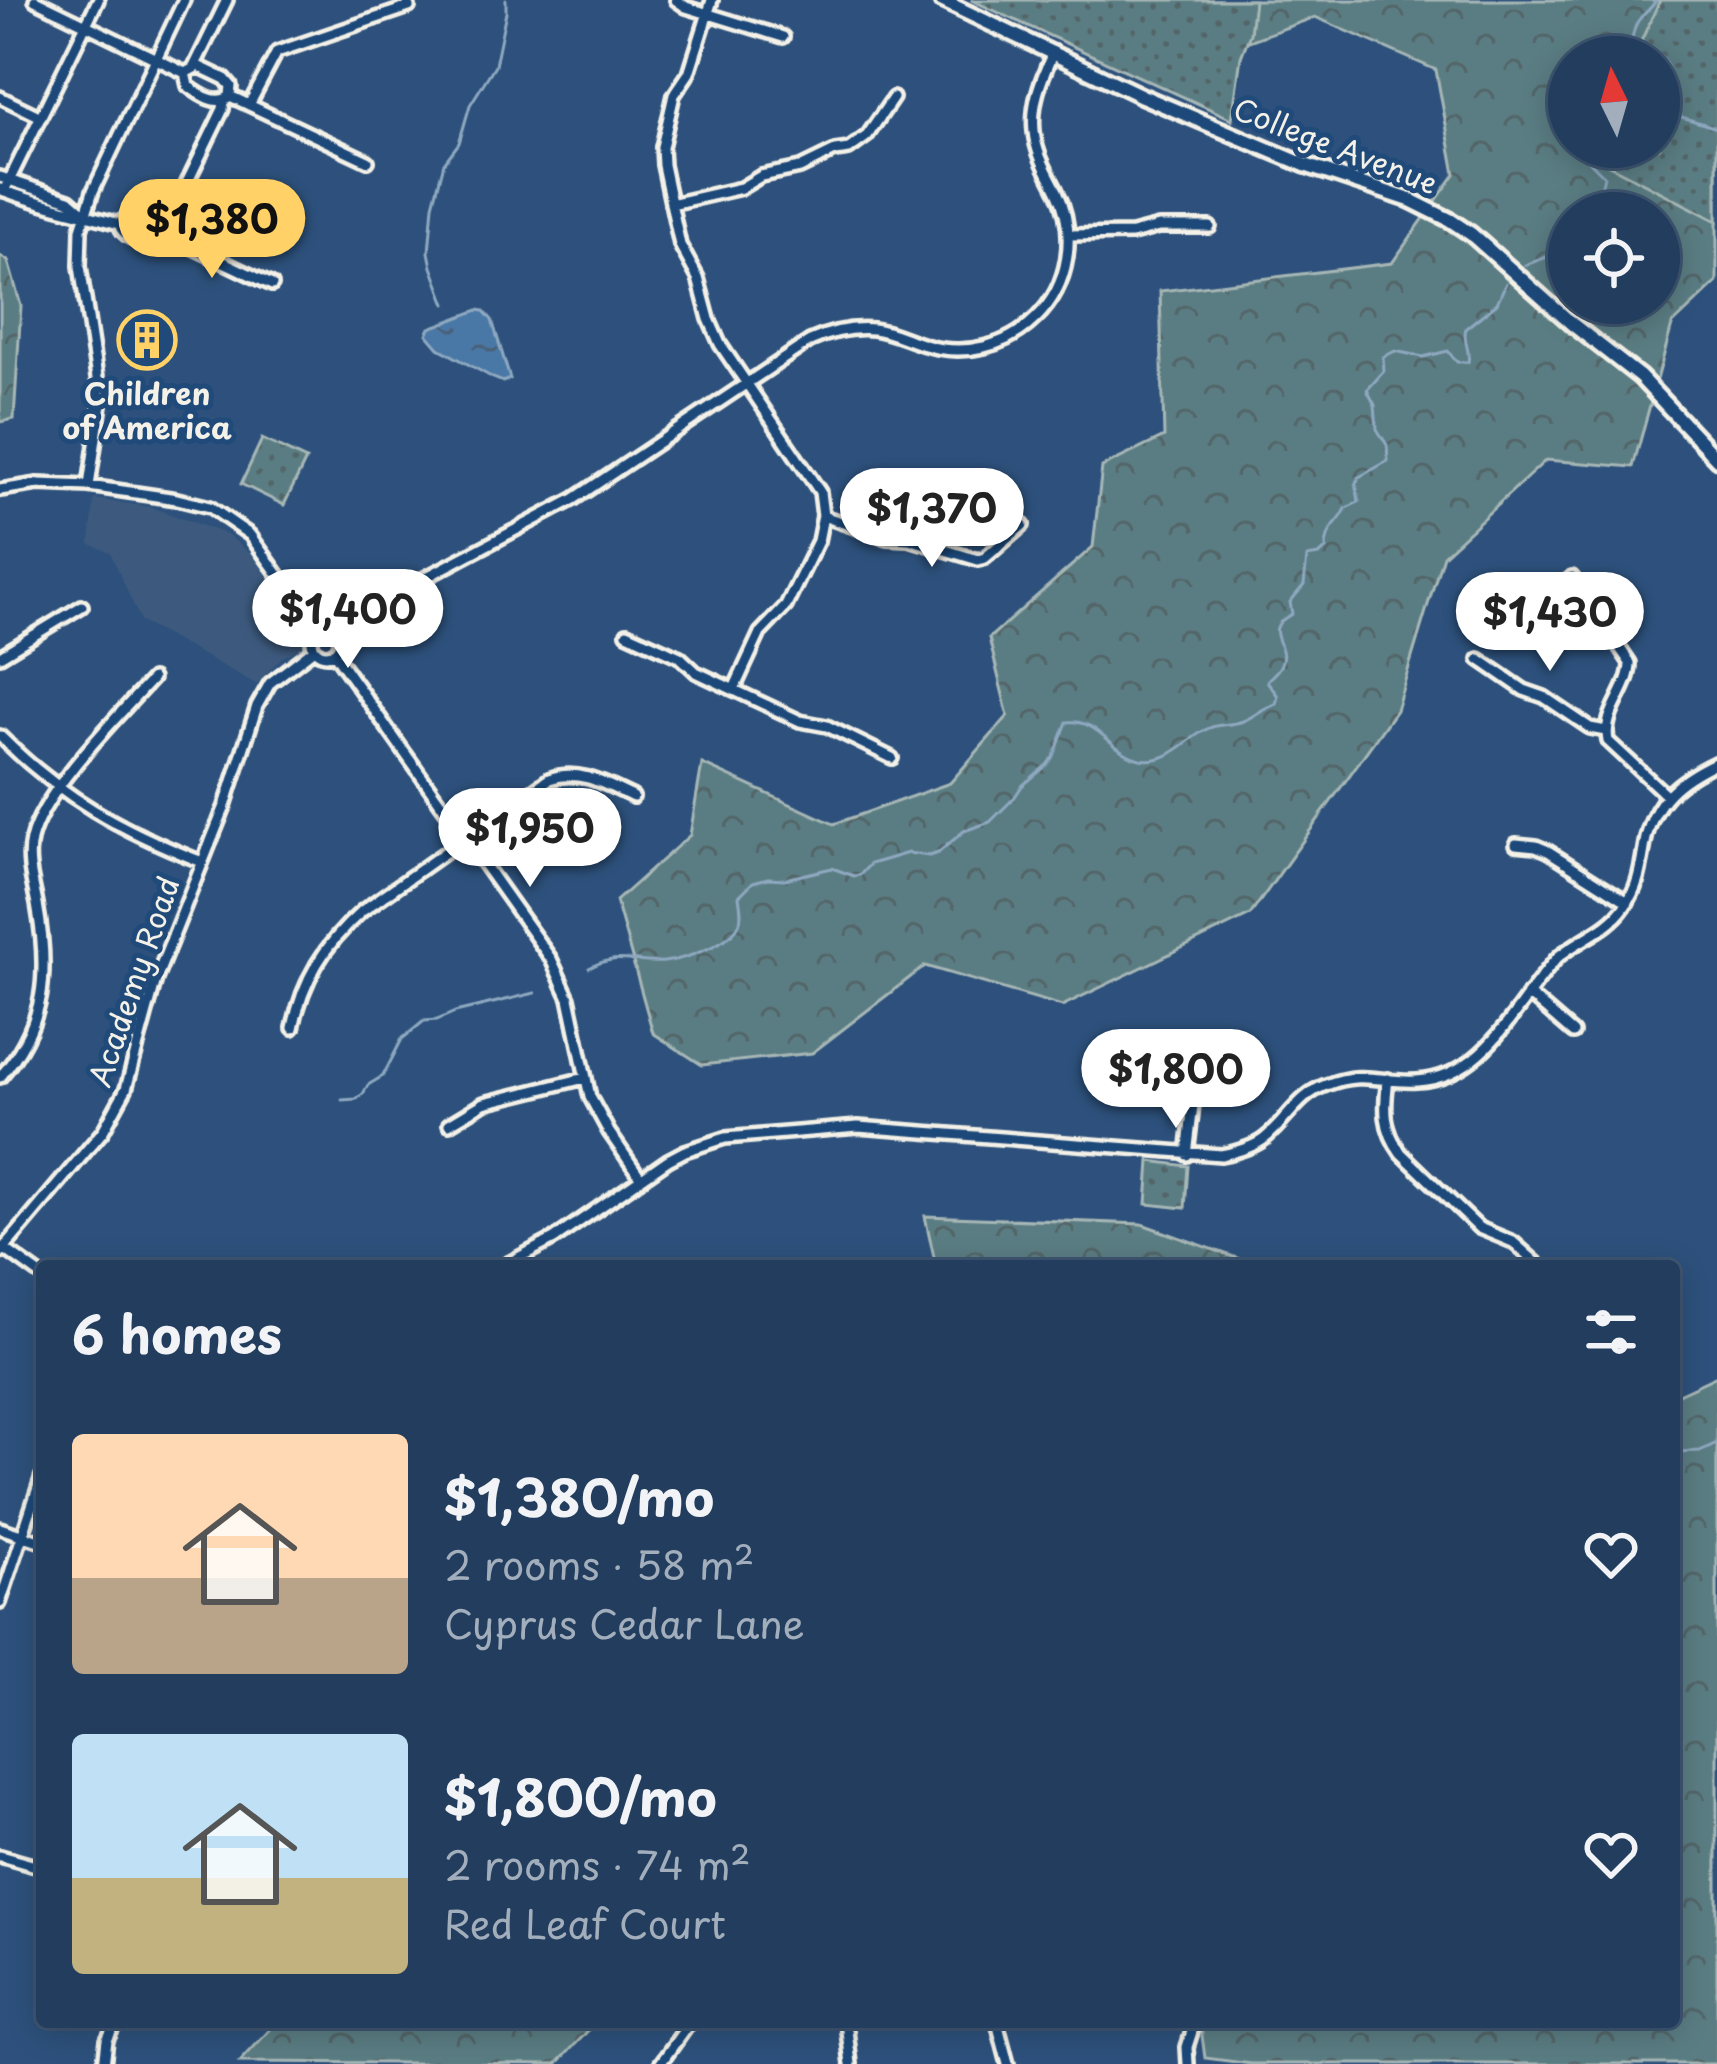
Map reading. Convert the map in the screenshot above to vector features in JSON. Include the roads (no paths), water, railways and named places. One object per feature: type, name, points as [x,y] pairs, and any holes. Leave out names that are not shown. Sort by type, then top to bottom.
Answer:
[{"type":"street","points":[[35,0],[156,59],[190,70],[202,68],[229,82],[223,110],[167,224]]},
{"type":"street","points":[[98,0],[3,185],[69,200],[85,214],[119,224],[125,236],[157,245],[171,237],[167,224],[135,214],[119,224]]},
{"type":"street","points":[[89,486],[101,404],[80,266],[81,229],[93,191],[184,0]]},
{"type":"street","points":[[227,0],[190,70],[186,82],[191,89],[214,100],[249,105],[368,160]]},
{"type":"street","points":[[249,105],[277,52],[409,8],[407,0]]},
{"type":"street","points":[[676,0],[783,37]]},
{"type":"street","points":[[712,0],[689,73],[674,95],[664,130],[663,164],[671,204],[680,245],[698,278],[714,333],[820,492],[824,516],[818,541],[786,606],[760,634],[734,689]]},
{"type":"street","name":"College Avenue","points":[[941,0],[1178,111],[1305,165],[1410,200],[1450,220],[1640,377],[1717,459]]},
{"type":"street","points":[[338,632],[404,589],[574,499],[810,341],[841,330],[873,329],[966,350],[995,344],[1026,327],[1052,299],[1069,235],[1062,204],[1036,146],[1034,128],[1036,96],[1052,52]]},
{"type":"street","points":[[0,97],[41,118]]},
{"type":"street","points":[[671,204],[747,186],[761,176],[800,168],[849,149],[867,136],[893,98]]},
{"type":"street","points":[[1069,235],[1210,227]]},
{"type":"street","points":[[171,237],[272,285]]},
{"type":"street","points":[[0,490],[38,484],[89,486],[210,507],[250,535],[317,629]]},
{"type":"street","points":[[824,516],[971,559],[985,557],[1023,525]]},
{"type":"street","points":[[1572,577],[1630,663],[1630,675],[1606,730],[1613,746],[1665,794]]},
{"type":"street","points":[[0,656],[82,606]]},
{"type":"street","points":[[317,629],[330,627],[338,632],[340,641],[334,653]]},
{"type":"street","points":[[317,629],[311,640],[314,649],[334,653]]},
{"type":"street","points":[[627,633],[680,657],[696,672],[892,758]]},
{"type":"street","name":"Academy Road","points":[[1,1249],[116,1111],[156,980],[225,806],[263,692],[314,649]]},
{"type":"street","points":[[334,653],[543,947],[561,978],[598,1113],[640,1177]]},
{"type":"street","points":[[1479,659],[1590,728],[1606,730]]},
{"type":"street","points":[[0,1077],[23,1046],[42,991],[44,954],[29,852],[37,821],[58,789],[152,679]]},
{"type":"street","points":[[0,736],[58,789],[117,826],[202,862]]},
{"type":"street","points":[[514,1260],[554,1239],[640,1177],[685,1151],[724,1138],[879,1128],[1221,1156],[1266,1138],[1308,1094],[1326,1084],[1363,1076],[1425,1081],[1459,1071],[1486,1048],[1558,957],[1610,924],[1628,902],[1642,870],[1648,827],[1665,794],[1717,762]]},
{"type":"street","points":[[293,1028],[308,978],[328,944],[362,911],[549,779],[573,774],[633,797]]},
{"type":"street","points":[[1516,844],[1548,851],[1628,902]]},
{"type":"street","points":[[1528,994],[1573,1033]]},
{"type":"street","points":[[1187,1155],[1199,1054],[1208,1045],[1232,1041]]},
{"type":"street","points":[[449,1124],[484,1103],[585,1078]]},
{"type":"street","points":[[1388,1079],[1385,1121],[1401,1153],[1479,1228],[1513,1242],[1533,1260]]},
{"type":"street","points":[[1,1249],[36,1272]]},
{"type":"street","points":[[0,1603],[36,1495]]},
{"type":"street","points":[[0,1528],[36,1540]]},
{"type":"street","points":[[0,1856],[36,1865]]},
{"type":"street","points":[[104,2064],[113,2028]]},
{"type":"street","points":[[660,2064],[686,2028]]},
{"type":"street","points":[[847,2028],[851,2064]]},
{"type":"street","points":[[999,2028],[1008,2064]]},
{"type":"street","points":[[1188,2064],[1193,2028]]},
{"type":"water","points":[[478,310],[492,320],[510,379],[503,382],[439,348],[427,334],[430,328]]},
{"type":"waterway","points":[[446,304],[429,252],[433,205],[444,163],[459,143],[470,105],[495,65],[506,0]]},
{"type":"waterway","points":[[1633,36],[1640,18],[1656,0]]},
{"type":"waterway","points":[[1680,117],[1717,128]]},
{"type":"waterway","points":[[1596,168],[1604,176],[1600,192]]},
{"type":"waterway","points":[[1525,265],[1548,257]]},
{"type":"waterway","points":[[589,968],[618,959],[672,961],[717,944],[735,931],[741,914],[739,896],[753,882],[832,868],[854,876],[870,864],[908,853],[938,853],[964,831],[990,822],[1047,765],[1067,722],[1088,725],[1130,756],[1151,760],[1168,755],[1207,729],[1243,721],[1276,704],[1278,696],[1267,681],[1283,658],[1277,626],[1292,614],[1290,602],[1304,585],[1307,557],[1326,549],[1346,508],[1359,502],[1359,477],[1388,461],[1367,390],[1384,371],[1383,357],[1395,351],[1423,357],[1448,351],[1457,362],[1468,362],[1466,328],[1497,303],[1506,283]]},
{"type":"waterway","points":[[342,1100],[356,1099],[383,1076],[402,1039],[424,1021],[535,993]]},
{"type":"waterway","points":[[1680,1452],[1700,1451],[1717,1443]]},
{"type":"place","name":"Children of America","points":[[147,340]]}]
